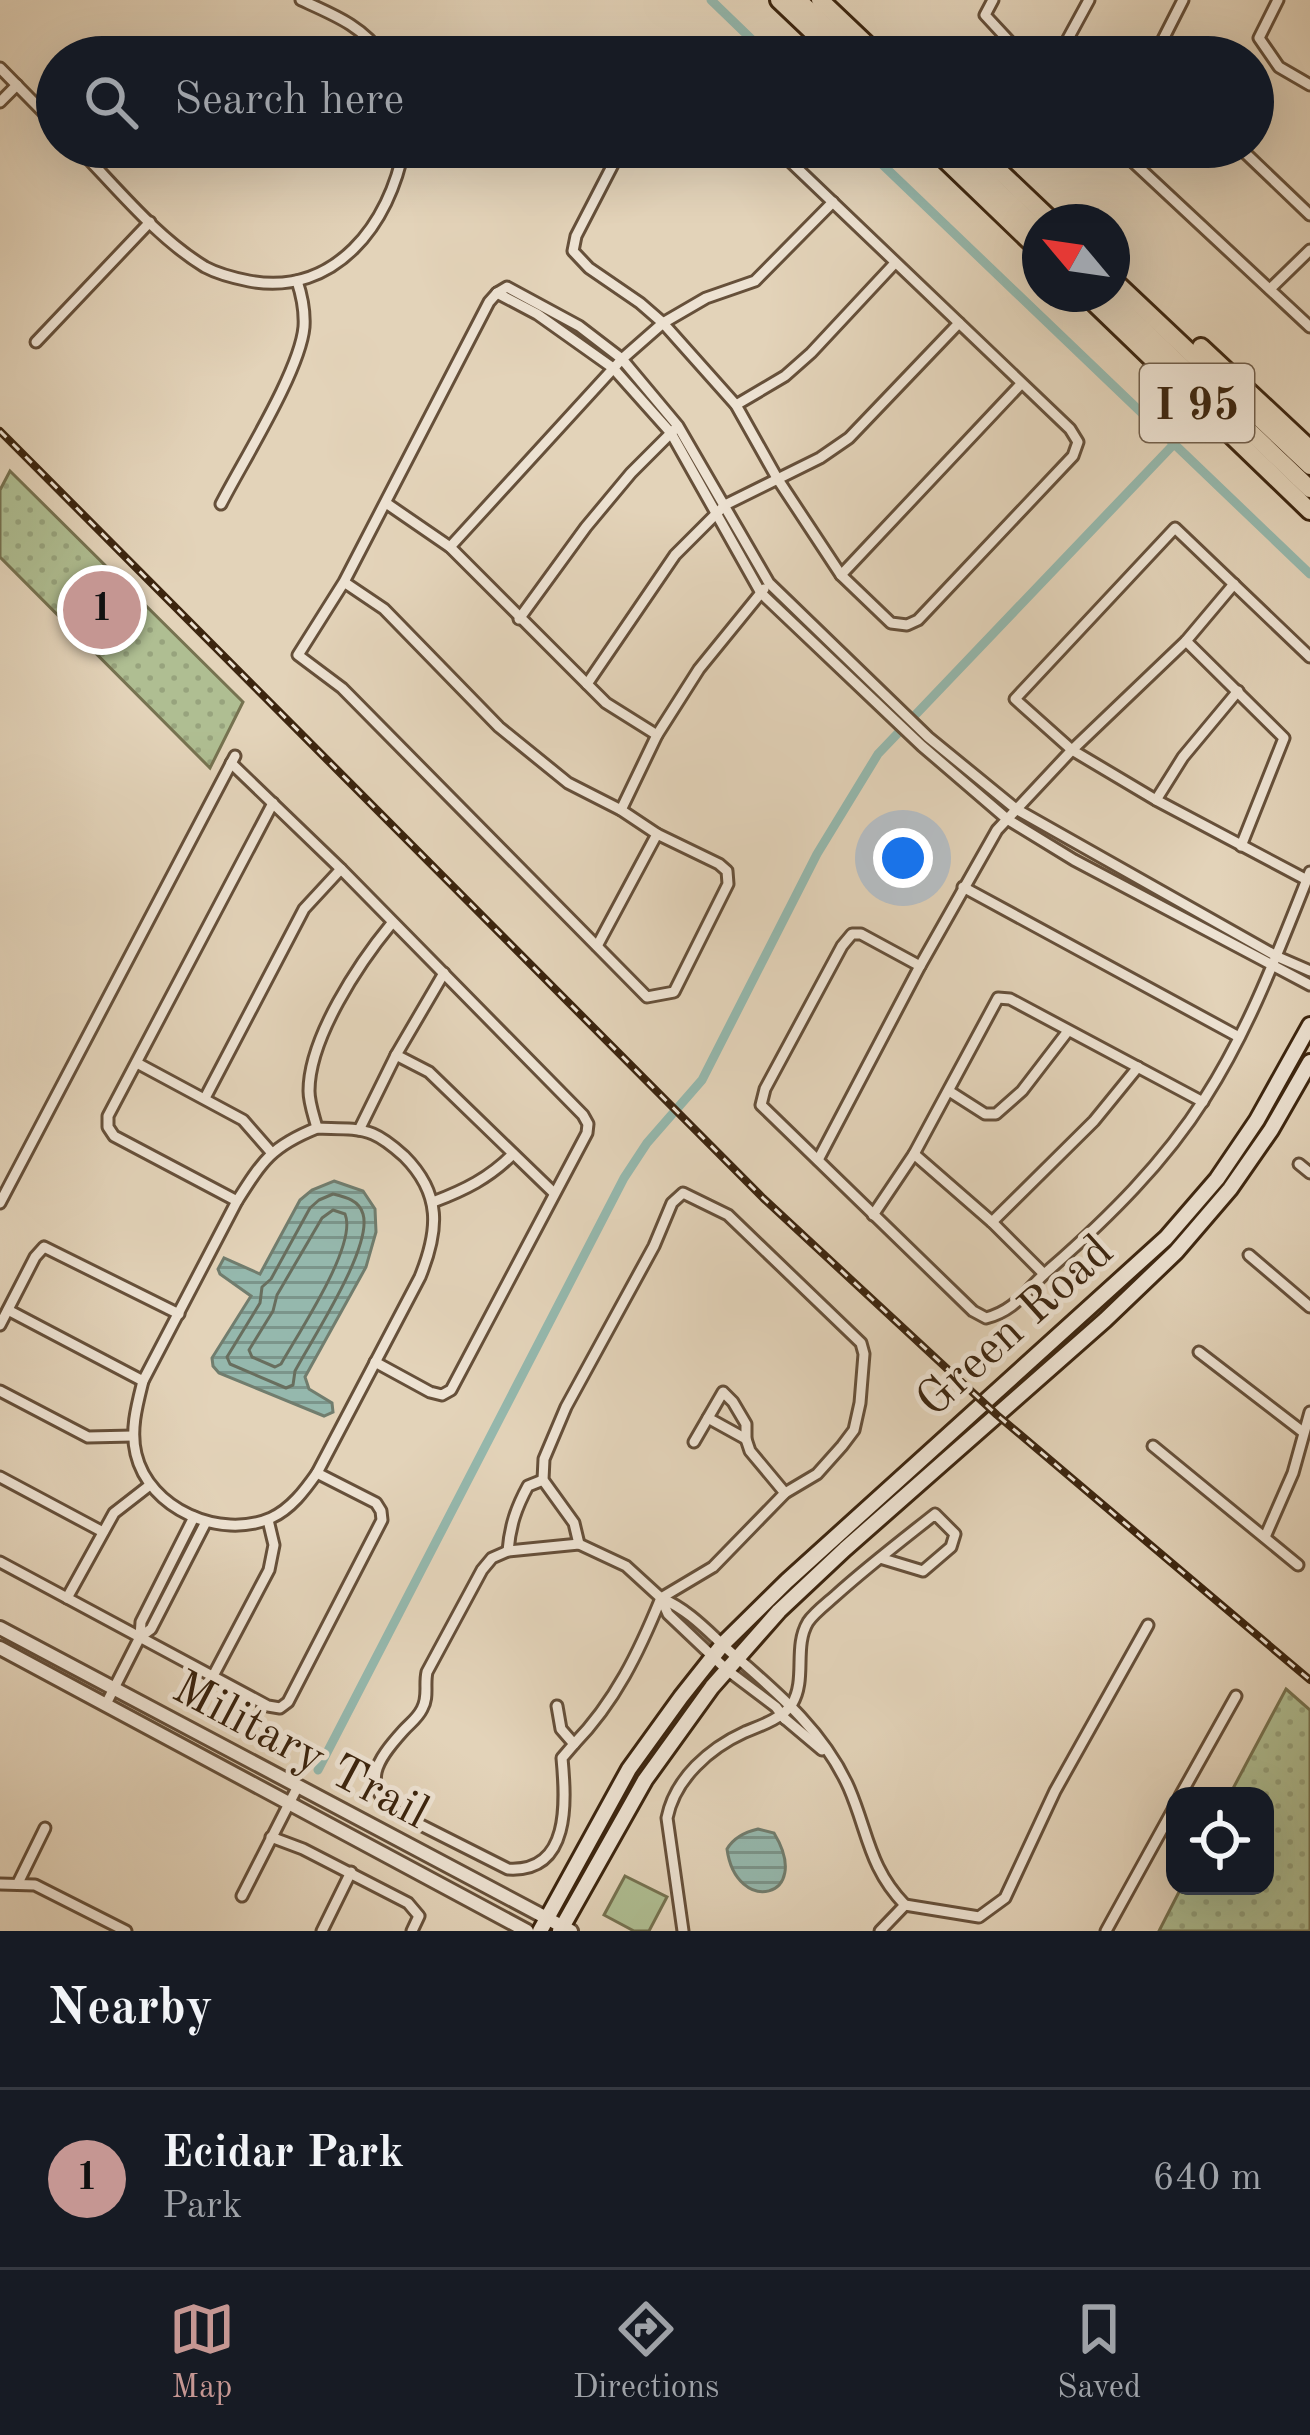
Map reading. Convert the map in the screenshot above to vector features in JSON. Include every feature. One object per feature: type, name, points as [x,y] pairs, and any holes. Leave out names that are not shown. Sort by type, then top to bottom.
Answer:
[{"type":"highway","points":[[779,0],[816,36]]},
{"type":"highway","points":[[799,0],[836,36]]},
{"type":"highway","points":[[820,0],[858,36]]},
{"type":"highway","points":[[836,0],[874,36]]},
{"type":"highway","points":[[954,168],[1022,234]]},
{"type":"highway","points":[[974,168],[1022,214]]},
{"type":"highway","points":[[996,168],[1034,204]]},
{"type":"highway","points":[[1012,168],[1049,204]]},
{"type":"highway","name":"I 95","points":[[1130,281],[1310,449]]},
{"type":"highway","points":[[1130,296],[1310,466]]},
{"type":"highway","name":"I 95","points":[[1104,312],[1310,511]]},
{"type":"highway","points":[[1125,312],[1310,489]]},
{"type":"main road","name":"Green Road","points":[[544,1925],[629,1768],[718,1650],[787,1581],[1166,1238],[1244,1139],[1310,1025]]},
{"type":"main road","name":"Green Road","points":[[564,1930],[645,1780],[732,1664],[779,1611],[845,1549],[1176,1252],[1258,1150],[1310,1062]]},
{"type":"street","points":[[301,0],[349,21],[368,36]]},
{"type":"street","points":[[993,0],[985,15],[1004,36]]},
{"type":"street","points":[[1069,36],[1089,0]]},
{"type":"street","points":[[1165,36],[1183,0]]},
{"type":"street","points":[[1260,36],[1278,0]]},
{"type":"street","points":[[1274,60],[1310,85]]},
{"type":"street","points":[[0,68],[36,104]]},
{"type":"street","points":[[0,102],[17,85]]},
{"type":"street","points":[[97,168],[176,247],[210,270],[274,285],[337,264],[388,203],[400,168]]},
{"type":"street","points":[[611,168],[573,250],[589,268],[663,323],[736,405],[841,575],[891,623],[907,625],[918,620],[1073,456],[1078,442],[1070,429],[797,168]]},
{"type":"street","points":[[1140,168],[1310,327]]},
{"type":"street","points":[[1261,168],[1310,215]]},
{"type":"street","points":[[450,547],[622,358],[663,323],[706,298],[755,281],[832,202]]},
{"type":"street","points":[[36,342],[150,222]]},
{"type":"street","points":[[1270,289],[1310,250]]},
{"type":"street","points":[[736,405],[785,376],[811,353],[895,263]]},
{"type":"street","points":[[220,504],[302,339],[303,300],[298,280]]},
{"type":"street","points":[[344,582],[384,609],[499,727],[568,783],[727,871],[728,884],[674,992],[647,997],[342,688],[298,655],[344,582],[496,292],[507,287],[579,326],[622,358],[725,505],[769,583],[894,712]]},
{"type":"street","points":[[496,292],[537,314],[613,368],[675,430],[760,593],[1007,819],[1074,860],[1276,962],[1310,971]]},
{"type":"street","points":[[587,684],[675,555],[715,514],[849,438],[959,323]]},
{"type":"street","points":[[841,575],[1021,384]]},
{"type":"street","points":[[519,619],[586,527],[675,430]]},
{"type":"street","points":[[386,503],[450,547],[606,703],[657,735]]},
{"type":"street","points":[[920,967],[861,934],[852,934],[760,1105],[973,1311],[986,1318],[1005,1313],[1097,1228],[1164,1155],[1203,1102],[1276,962],[1308,876],[1240,846],[1072,750],[1015,699],[1175,528],[1310,657]]},
{"type":"street","points":[[620,810],[657,735],[699,670],[769,583]]},
{"type":"street","points":[[818,1160],[997,830],[1186,641],[1234,584]]},
{"type":"street","points":[[1186,641],[1284,737],[1240,846]]},
{"type":"street","points":[[1156,800],[1183,757],[1238,691]]},
{"type":"street","points":[[920,736],[1016,809],[1310,985]]},
{"type":"street","points":[[0,1203],[233,760],[588,1124],[451,1390],[442,1395],[430,1392],[375,1362]]},
{"type":"street","points":[[238,1201],[114,1136],[108,1116],[273,803]]},
{"type":"street","points":[[597,946],[657,834]]},
{"type":"street","points":[[205,1098],[304,909],[341,868]]},
{"type":"street","points":[[963,887],[1239,1037]]},
{"type":"street","points":[[317,1128],[308,1095],[322,1035],[367,953],[392,923]]},
{"type":"street","points":[[359,1130],[444,973]]},
{"type":"street","points":[[874,1215],[914,1154],[998,998],[1010,999],[1203,1102]]},
{"type":"street","points":[[949,1091],[986,1114],[996,1114],[1022,1091],[1068,1030]]},
{"type":"street","points":[[396,1055],[430,1072],[554,1193]]},
{"type":"street","points":[[137,1063],[243,1120],[271,1152]]},
{"type":"street","points":[[992,1222],[1094,1121],[1138,1067]]},
{"type":"street","points":[[317,1128],[376,1135],[409,1162],[433,1202],[432,1247],[303,1493],[268,1520],[226,1525],[206,1522],[165,1501],[136,1458],[133,1436],[143,1381],[238,1201],[271,1152],[317,1128]]},
{"type":"street","points":[[433,1202],[473,1186],[513,1154]]},
{"type":"street","points":[[914,1154],[1044,1274]]},
{"type":"street","points":[[1299,1164],[1310,1173]]},
{"type":"street","points":[[579,1544],[574,1523],[543,1480],[544,1460],[566,1407],[654,1246],[672,1203],[682,1193],[728,1215],[861,1343],[863,1379],[854,1430],[817,1474],[785,1492],[712,1567],[661,1598],[616,1693],[562,1758],[564,1823],[539,1864],[508,1869],[382,1801],[374,1789],[374,1777],[427,1702],[428,1672],[482,1570],[508,1551],[579,1544],[626,1566],[661,1598],[668,1614],[718,1650],[831,1756],[849,1789],[877,1869],[905,1905],[980,1917],[1005,1898],[1055,1791],[1148,1625]]},
{"type":"street","points":[[0,1325],[44,1246],[179,1314]]},
{"type":"street","points":[[1249,1255],[1310,1307]]},
{"type":"street","points":[[8,1310],[143,1381]]},
{"type":"street","points":[[1199,1352],[1303,1432]]},
{"type":"street","points":[[0,1391],[88,1437],[133,1436]]},
{"type":"street","points":[[694,1442],[723,1392],[746,1424],[750,1450],[785,1492]]},
{"type":"street","points":[[1265,1537],[1293,1473],[1310,1412]]},
{"type":"street","points":[[708,1418],[746,1439]]},
{"type":"street","points":[[1153,1446],[1298,1564]]},
{"type":"street","points":[[0,1562],[268,1706],[280,1708],[288,1702],[382,1520],[376,1503],[317,1473]]},
{"type":"street","points":[[0,1478],[103,1532]]},
{"type":"street","points":[[508,1551],[519,1504],[528,1486],[543,1480]]},
{"type":"street","points":[[67,1598],[114,1513],[150,1485]]},
{"type":"street","points":[[683,1931],[667,1818],[670,1802],[687,1776],[727,1741],[784,1713],[800,1680],[808,1623],[880,1558],[935,1514],[956,1534],[951,1547],[923,1571],[880,1558]]},
{"type":"street","points":[[106,1704],[194,1517]]},
{"type":"street","points":[[213,1676],[269,1570],[274,1545],[268,1520]]},
{"type":"street","points":[[140,1637],[152,1629],[206,1522]]},
{"type":"street","name":"Military Trail","points":[[0,1628],[544,1925],[564,1930]]},
{"type":"street","name":"Military Trail","points":[[0,1648],[527,1931]]},
{"type":"street","points":[[732,1664],[756,1693],[784,1713]]},
{"type":"street","points":[[1185,1787],[1235,1696]]},
{"type":"street","points":[[557,1706],[561,1729],[574,1744]]},
{"type":"street","points":[[242,1896],[297,1788]]},
{"type":"street","points":[[1106,1931],[1166,1822]]},
{"type":"street","points":[[18,1883],[45,1828]]},
{"type":"street","points":[[271,1837],[408,1903],[419,1916],[412,1931]]},
{"type":"street","points":[[322,1931],[351,1873]]},
{"type":"street","points":[[0,1884],[35,1885],[125,1931]]},
{"type":"street","points":[[880,1931],[905,1905]]},
{"type":"green space","points":[[10,471],[243,702],[210,768],[0,557],[0,490]]},
{"type":"green space","points":[[1286,1689],[1310,1710],[1310,1931],[1159,1931],[1177,1895],[1274,1895],[1274,1787],[1234,1787]]},
{"type":"green space","points":[[625,1876],[667,1897],[649,1931],[634,1931],[604,1915]]},
{"type":"water","points":[[334,1181],[363,1191],[375,1209],[376,1232],[366,1267],[305,1377],[309,1389],[332,1403],[333,1412],[324,1416],[219,1373],[212,1358],[251,1296],[220,1274],[224,1258],[260,1274],[300,1200]]},
{"type":"water","points":[[758,1829],[774,1833],[784,1855],[785,1873],[769,1891],[744,1884],[733,1870],[727,1849],[740,1836]]},
{"type":"waterway","points":[[711,0],[748,36]]},
{"type":"waterway","points":[[886,168],[1310,574]]},
{"type":"waterway","points":[[318,1770],[624,1178],[647,1143],[702,1080],[817,854],[878,754],[1174,444]]},
{"type":"railway","points":[[0,431],[763,1198],[997,1415],[1310,1680]]},
{"type":"place","name":"Ecidar Park","points":[[102,610]]}]
